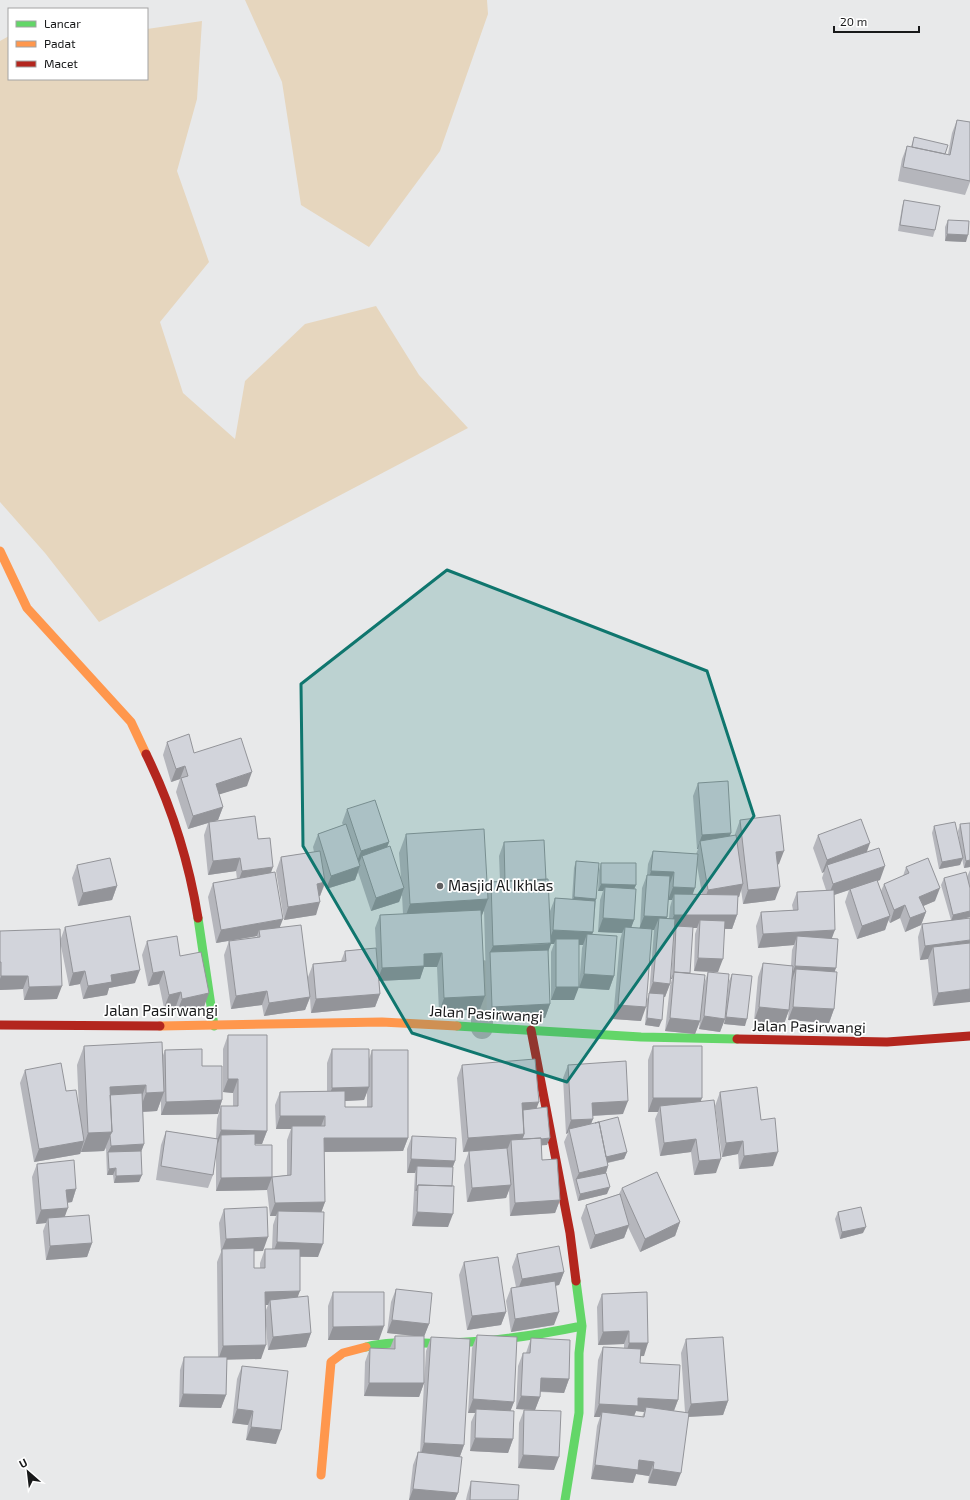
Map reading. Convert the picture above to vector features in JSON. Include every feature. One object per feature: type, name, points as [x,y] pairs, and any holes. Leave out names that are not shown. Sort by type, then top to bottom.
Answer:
[{"type":"street","points":[[0,551],[27,608],[131,722],[164,791],[174,821],[194,900],[214,1026]]},
{"type":"street","points":[[481,952],[482,1028]]},
{"type":"street","name":"Jalan Pasirwangi","points":[[0,1025],[214,1026],[382,1022],[641,1037],[887,1042],[970,1036]]},
{"type":"street","points":[[531,1030],[570,1233],[582,1326],[579,1354],[579,1413],[565,1500]]},
{"type":"street","points":[[321,1475],[331,1362],[343,1353],[380,1343],[449,1343],[520,1338],[582,1326]]},
{"type":"highlighted area","points":[[447,570],[707,671],[754,816],[567,1082],[412,1033],[303,846],[301,684]]},
{"type":"shaded area","points":[[245,0],[487,0],[488,14],[440,151],[369,247],[301,205],[282,82]]},
{"type":"shaded area","points":[[202,21],[197,99],[177,171],[209,262],[160,322],[183,393],[235,439],[245,381],[305,324],[376,306],[419,375],[468,428],[99,622],[45,553],[0,502],[0,41],[8,37],[8,80],[148,80],[148,29]]},
{"type":"building","points":[[957,120],[970,122],[970,181],[903,167],[907,146],[950,155]]},
{"type":"building","points":[[914,137],[948,145],[945,154],[912,147]]},
{"type":"building","points":[[904,200],[940,206],[935,230],[900,225]]},
{"type":"building","points":[[948,220],[969,221],[968,235],[947,234]]},
{"type":"building","points":[[189,734],[194,753],[241,738],[252,772],[216,784],[223,807],[193,816],[181,778],[188,776],[185,766],[176,769],[167,742]]},
{"type":"building","points":[[728,781],[731,833],[702,835],[698,783]]},
{"type":"building","points":[[375,800],[389,842],[361,851],[347,809]]},
{"type":"building","points":[[780,815],[784,851],[776,852],[780,887],[748,890],[740,820]]},
{"type":"building","points":[[255,816],[258,839],[270,838],[273,867],[242,871],[240,858],[213,861],[209,822]]},
{"type":"building","points":[[861,819],[870,843],[827,860],[818,835]]},
{"type":"building","points":[[955,822],[963,858],[942,862],[934,826]]},
{"type":"building","points":[[970,823],[970,860],[966,861],[960,824]]},
{"type":"building","points":[[346,824],[360,866],[331,876],[318,834]]},
{"type":"building","name":"Masjid Al Ikhlas","points":[[484,829],[488,899],[410,904],[406,834]]},
{"type":"building","points":[[736,835],[743,884],[708,890],[700,841]]},
{"type":"building","points":[[544,840],[546,880],[505,881],[504,842]]},
{"type":"building","points":[[390,846],[404,888],[376,898],[362,856]]},
{"type":"building","points":[[879,848],[885,866],[833,884],[827,865]]},
{"type":"building","points":[[320,851],[325,882],[317,884],[320,902],[288,907],[281,857]]},
{"type":"building","points":[[653,851],[698,854],[695,888],[673,887],[674,872],[651,871]]},
{"type":"building","points":[[110,858],[117,886],[83,893],[77,865]]},
{"type":"building","points":[[928,858],[940,888],[919,897],[926,912],[910,918],[905,905],[894,910],[884,884],[909,873],[906,867]]},
{"type":"building","points":[[576,861],[599,863],[596,899],[574,897]]},
{"type":"building","points":[[601,863],[636,863],[636,885],[601,884]]},
{"type":"building","points":[[275,872],[283,919],[221,930],[213,883]]},
{"type":"building","points":[[966,872],[970,888],[970,911],[953,915],[944,878]]},
{"type":"building","points":[[647,875],[670,876],[667,917],[644,916]]},
{"type":"building","points":[[548,879],[551,943],[493,946],[491,882]]},
{"type":"building","points":[[877,880],[890,916],[862,926],[850,889]]},
{"type":"building","points":[[605,887],[636,889],[634,920],[603,918]]},
{"type":"building","points":[[834,890],[835,930],[763,934],[761,912],[798,910],[797,892]]},
{"type":"building","points":[[674,894],[738,895],[737,915],[674,915]]},
{"type":"building","points":[[555,898],[595,901],[593,932],[553,930]]},
{"type":"building","points":[[481,910],[485,996],[444,998],[442,953],[424,954],[424,966],[382,968],[380,915]]},
{"type":"building","points":[[130,916],[140,970],[111,975],[112,982],[88,986],[85,971],[73,973],[65,927]]},
{"type":"building","points":[[659,918],[675,919],[670,984],[653,982]]},
{"type":"building","points":[[970,918],[970,940],[925,946],[922,924]]},
{"type":"building","points":[[700,920],[725,921],[723,959],[698,958]]},
{"type":"building","points":[[301,925],[310,997],[269,1003],[267,991],[236,996],[229,941],[260,937],[259,930]]},
{"type":"building","points":[[676,926],[693,927],[690,973],[674,972]]},
{"type":"building","points":[[625,927],[652,929],[646,1007],[618,1005]]},
{"type":"building","points":[[60,929],[62,986],[29,987],[28,976],[1,976],[0,931]]},
{"type":"building","points":[[587,934],[617,936],[614,976],[584,974]]},
{"type":"building","points":[[177,936],[180,956],[201,952],[209,993],[182,999],[181,992],[169,995],[164,971],[153,973],[147,941]]},
{"type":"building","points":[[797,936],[838,939],[836,968],[795,966]]},
{"type":"building","points":[[556,939],[579,939],[579,987],[556,987]]},
{"type":"building","points":[[970,943],[970,989],[938,993],[933,947]]},
{"type":"building","points":[[376,948],[380,994],[316,999],[313,964],[346,961],[345,951]]},
{"type":"building","points":[[548,950],[550,1004],[492,1007],[490,952]]},
{"type":"building","points":[[763,963],[793,966],[789,1010],[759,1007]]},
{"type":"building","points":[[796,969],[837,972],[834,1009],[793,1007]]},
{"type":"building","points":[[674,972],[705,975],[700,1021],[670,1018]]},
{"type":"building","points":[[708,972],[729,974],[725,1019],[704,1016]]},
{"type":"building","points":[[732,974],[752,976],[747,1019],[726,1017]]},
{"type":"building","points":[[649,993],[664,994],[662,1020],[647,1018]]},
{"type":"building","points":[[228,1035],[267,1035],[267,1131],[221,1130],[221,1106],[238,1106],[238,1079],[228,1079]]},
{"type":"building","points":[[162,1042],[164,1092],[146,1093],[146,1085],[110,1087],[112,1132],[88,1133],[84,1046]]},
{"type":"building","points":[[653,1046],[702,1046],[702,1098],[653,1098]]},
{"type":"building","points":[[202,1049],[202,1066],[222,1066],[222,1100],[166,1102],[165,1050]]},
{"type":"building","points":[[332,1049],[369,1049],[369,1087],[332,1088]]},
{"type":"building","points":[[372,1050],[408,1050],[408,1138],[324,1138],[325,1202],[275,1203],[272,1177],[291,1175],[292,1126],[325,1126],[325,1116],[280,1116],[280,1092],[345,1091],[345,1107],[372,1107]]},
{"type":"building","points":[[535,1059],[539,1102],[522,1103],[524,1134],[468,1138],[462,1065]]},
{"type":"building","points":[[626,1061],[628,1101],[592,1103],[593,1119],[571,1120],[568,1065]]},
{"type":"building","points":[[61,1063],[66,1091],[76,1090],[84,1141],[39,1149],[25,1070]]},
{"type":"building","points":[[757,1087],[761,1120],[775,1118],[778,1152],[744,1156],[743,1141],[726,1143],[720,1092]]},
{"type":"building","points":[[142,1093],[144,1144],[111,1146],[110,1135],[112,1132],[110,1095]]},
{"type":"building","points":[[714,1100],[721,1159],[699,1161],[696,1139],[664,1143],[660,1106]]},
{"type":"building","points":[[547,1107],[550,1138],[522,1139],[524,1134],[523,1110]]},
{"type":"building","points":[[618,1117],[627,1152],[606,1157],[599,1122],[595,1123]]},
{"type":"building","points":[[599,1122],[608,1166],[579,1173],[569,1129]]},
{"type":"building","points":[[166,1131],[218,1139],[213,1175],[161,1166]]},
{"type":"building","points":[[255,1134],[255,1145],[272,1145],[272,1177],[221,1178],[221,1135]]},
{"type":"building","points":[[412,1136],[456,1138],[455,1161],[411,1159]]},
{"type":"building","points":[[541,1138],[542,1160],[557,1159],[560,1200],[515,1203],[511,1140]]},
{"type":"building","points":[[507,1148],[511,1185],[472,1188],[469,1151]]},
{"type":"building","points":[[141,1151],[142,1175],[116,1176],[116,1168],[109,1169],[108,1152]]},
{"type":"building","points":[[74,1160],[76,1189],[66,1190],[68,1208],[41,1210],[37,1164]]},
{"type":"building","points":[[417,1166],[453,1167],[452,1186],[418,1185],[416,1191]]},
{"type":"building","points":[[657,1172],[680,1222],[645,1239],[622,1188]]},
{"type":"building","points":[[606,1173],[610,1187],[580,1194],[576,1179]]},
{"type":"building","points":[[418,1185],[454,1186],[453,1214],[417,1212]]},
{"type":"building","points":[[620,1194],[629,1225],[595,1235],[586,1205]]},
{"type":"building","points":[[267,1207],[268,1237],[226,1239],[224,1209]]},
{"type":"building","points":[[861,1207],[866,1227],[842,1232],[838,1212]]},
{"type":"building","points":[[278,1211],[324,1212],[323,1244],[277,1242]]},
{"type":"building","points":[[89,1215],[92,1243],[50,1246],[48,1218]]},
{"type":"building","points":[[559,1246],[564,1272],[522,1279],[517,1254]]},
{"type":"building","points":[[254,1248],[254,1268],[265,1268],[265,1249],[300,1249],[300,1291],[265,1292],[266,1345],[223,1346],[222,1249]]},
{"type":"building","points":[[498,1257],[506,1312],[472,1316],[464,1262]]},
{"type":"building","points":[[555,1281],[559,1312],[515,1319],[511,1288]]},
{"type":"building","points":[[396,1289],[432,1293],[429,1324],[392,1320]]},
{"type":"building","points":[[333,1292],[384,1292],[384,1326],[333,1327]]},
{"type":"building","points":[[647,1292],[648,1343],[629,1343],[629,1331],[603,1332],[602,1294]]},
{"type":"building","points":[[308,1296],[311,1333],[273,1337],[270,1300]]},
{"type":"building","points":[[477,1335],[517,1337],[514,1402],[473,1399]]},
{"type":"building","points":[[395,1336],[424,1336],[424,1383],[369,1383],[370,1348],[395,1349]]},
{"type":"building","points":[[431,1337],[470,1339],[464,1445],[424,1443]]},
{"type":"building","points":[[723,1337],[728,1401],[691,1404],[686,1339]]},
{"type":"building","points":[[531,1338],[570,1340],[569,1379],[541,1378],[540,1397],[521,1396],[523,1353],[530,1353]]},
{"type":"building","points":[[603,1347],[641,1349],[640,1363],[680,1365],[678,1400],[638,1398],[638,1406],[599,1404]]},
{"type":"building","points":[[184,1357],[227,1357],[226,1395],[183,1394]]},
{"type":"building","points":[[242,1366],[288,1371],[281,1430],[251,1427],[253,1411],[237,1409]]},
{"type":"building","points":[[646,1407],[689,1413],[681,1473],[653,1469],[654,1462],[639,1460],[638,1470],[595,1465],[602,1412],[644,1417]]},
{"type":"building","points":[[476,1409],[514,1411],[513,1439],[475,1438]]},
{"type":"building","points":[[524,1410],[561,1411],[559,1457],[523,1455]]},
{"type":"building","points":[[418,1452],[462,1457],[458,1493],[413,1489]]},
{"type":"building","points":[[471,1481],[519,1485],[518,1500],[470,1500]]},
{"type":"traffic: fast","points":[[198,918],[214,1026]]},
{"type":"traffic: fast","points":[[457,1026],[641,1037],[737,1039]]},
{"type":"traffic: fast","points":[[565,1500],[579,1413],[579,1353],[582,1326],[576,1281]]},
{"type":"traffic: fast","points":[[366,1347],[397,1343],[449,1343],[499,1340],[582,1326]]},
{"type":"traffic: slow","points":[[0,551],[27,608],[131,722],[146,754]]},
{"type":"traffic: slow","points":[[160,1026],[382,1022],[457,1026]]},
{"type":"traffic: slow","points":[[321,1475],[331,1362],[343,1353],[366,1347]]},
{"type":"traffic: jam","points":[[146,754],[155,773],[178,834],[190,876],[198,918]]},
{"type":"traffic: jam","points":[[0,1025],[160,1026]]},
{"type":"traffic: jam","points":[[531,1030],[570,1233],[576,1281]]},
{"type":"traffic: jam","points":[[737,1039],[887,1042],[970,1036]]},
{"type":"place","name":"Masjid Al Ikhlas","points":[[440,886]]}]
